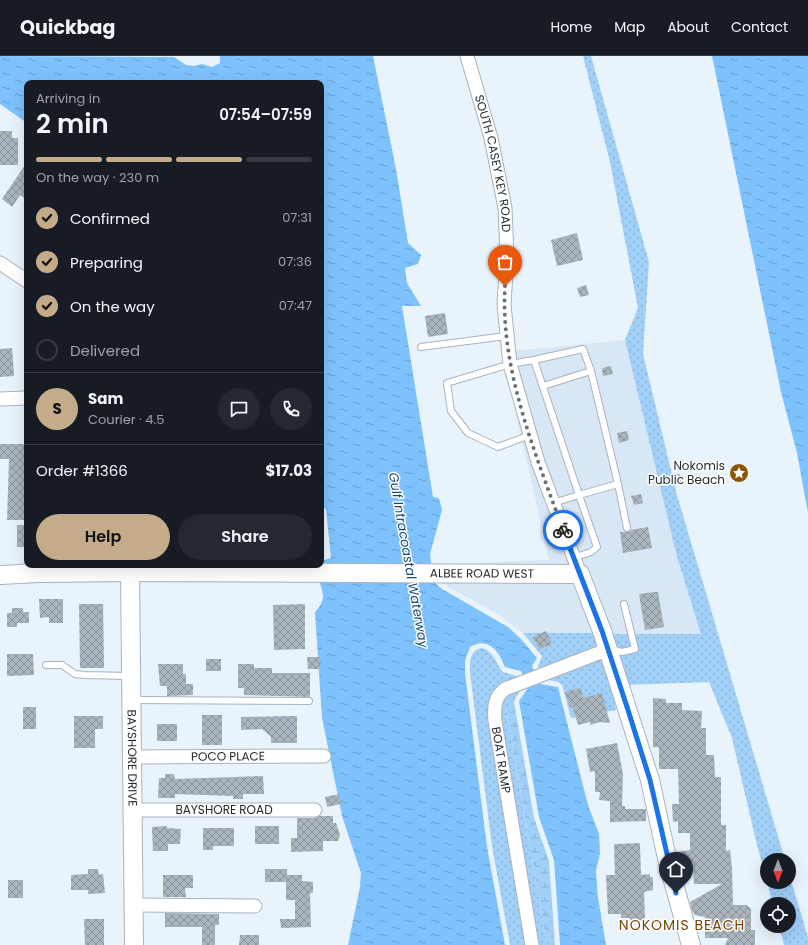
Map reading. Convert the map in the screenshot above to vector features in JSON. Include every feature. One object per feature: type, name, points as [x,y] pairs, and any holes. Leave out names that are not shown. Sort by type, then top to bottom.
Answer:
[{"type":"street","name":"SOUTH CASEY KEY ROAD","points":[[467,56],[491,138],[505,208],[507,255],[504,305],[510,364],[530,435],[576,566]]},
{"type":"street","points":[[0,263],[24,279]]},
{"type":"street","points":[[0,399],[24,398]]},
{"type":"street","points":[[576,566],[608,649],[650,780],[676,893],[691,945]]},
{"type":"street","name":"ALBEE ROAD WEST","points":[[0,575],[130,572],[171,569],[254,569],[300,573],[465,573],[576,566]]},
{"type":"street","name":"BAYSHORE DRIVE","points":[[130,572],[134,945]]},
{"type":"street","name":"BOAT RAMP","points":[[532,945],[494,710],[499,694],[505,689],[517,683],[608,649]]},
{"type":"street","name":"POCO PLACE","points":[[132,757],[324,756]]},
{"type":"street","name":"BAYSHORE ROAD","points":[[133,810],[315,810]]},
{"type":"street","points":[[134,905],[255,906]]},
{"type":"lane","points":[[421,348],[506,336]]},
{"type":"lane","points":[[530,435],[498,447],[468,433],[451,411],[447,383],[510,364],[583,349],[591,371],[627,528]]},
{"type":"lane","points":[[534,360],[597,547],[576,566]]},
{"type":"lane","points":[[543,386],[591,371]]},
{"type":"lane","points":[[553,504],[618,484]]},
{"type":"lane","points":[[608,649],[622,652],[635,649],[624,604]]},
{"type":"lane","points":[[46,665],[62,665],[75,674],[131,676]]},
{"type":"lane","points":[[132,700],[309,701]]},
{"type":"shaded area","points":[[625,340],[677,557],[701,634],[609,634],[586,573],[437,567],[436,564],[549,560],[502,352]]},
{"type":"shaded area","points":[[439,580],[576,580],[597,633],[523,633],[499,615],[445,585]]},
{"type":"green space","points":[[583,56],[591,56],[649,262],[643,354],[677,495],[783,853],[760,853],[760,856],[732,738],[709,682],[626,685],[609,634],[701,634],[677,557],[625,340],[638,308],[610,162]]},
{"type":"green space","points":[[523,633],[597,633],[612,685],[616,710],[571,718],[562,685],[558,682],[543,679],[538,666],[542,656]]},
{"type":"green space","points":[[482,648],[492,655],[503,672],[517,676],[522,688],[516,697],[505,702],[547,945],[510,945],[492,846],[470,673],[470,661],[472,654],[478,649]]},
{"type":"green space","points":[[516,697],[514,702],[534,818],[549,861],[555,945],[547,945],[505,701]]},
{"type":"green space","points":[[769,889],[794,889],[796,897],[771,897]]},
{"type":"green space","points":[[796,897],[808,937],[808,945],[784,945],[781,933],[796,933]]},
{"type":"water","name":"Gulf Intracoastal Waterway","points":[[0,56],[174,57],[186,65],[194,66],[202,64],[212,67],[220,63],[220,56],[373,56],[396,169],[408,243],[421,255],[418,264],[405,268],[407,283],[421,306],[402,306],[433,497],[439,498],[442,510],[430,554],[434,582],[442,589],[508,627],[521,639],[537,658],[532,666],[540,684],[558,687],[588,805],[599,834],[600,853],[596,871],[598,898],[606,945],[560,945],[554,860],[539,817],[519,701],[528,688],[521,671],[505,667],[496,651],[487,644],[482,643],[470,647],[465,661],[465,673],[487,847],[505,945],[348,945],[360,887],[361,873],[342,816],[322,718],[315,612],[323,599],[323,592],[317,568],[324,568],[324,560],[331,558],[326,509],[324,508],[324,80],[24,80],[24,121],[0,104]]},
{"type":"water","points":[[712,56],[808,56],[808,513],[797,453],[781,392]]},
{"type":"building","points":[[0,131],[12,131],[12,138],[18,138],[18,165],[0,165]]},
{"type":"building","points":[[24,166],[24,198],[20,195],[12,207],[2,199]]},
{"type":"building","points":[[577,233],[583,260],[557,266],[551,240]]},
{"type":"building","points":[[586,285],[589,295],[580,297],[577,288]]},
{"type":"building","points":[[445,313],[448,334],[428,337],[425,316]]},
{"type":"building","points":[[12,348],[14,376],[0,377],[0,349]]},
{"type":"building","points":[[611,366],[613,374],[603,376],[602,368]]},
{"type":"building","points":[[627,431],[629,440],[619,443],[617,433]]},
{"type":"building","points":[[0,444],[24,444],[24,520],[7,520],[9,459],[0,459]]},
{"type":"building","points":[[680,474],[681,483],[672,484],[671,475]]},
{"type":"building","points":[[641,494],[643,503],[634,505],[631,496]]},
{"type":"building","points":[[17,525],[24,525],[24,547],[17,547]]},
{"type":"building","points":[[648,527],[652,548],[623,553],[620,532],[628,532],[631,530]]},
{"type":"building","points":[[658,592],[664,627],[645,630],[639,594]]},
{"type":"building","points":[[39,599],[63,599],[63,623],[49,623],[49,617],[40,618]]},
{"type":"building","points":[[79,604],[103,604],[104,668],[80,668]]},
{"type":"building","points":[[305,604],[305,649],[274,650],[273,605]]},
{"type":"building","points":[[12,608],[23,608],[23,612],[29,612],[29,623],[17,623],[17,627],[7,627],[7,613],[12,613]]},
{"type":"building","points":[[546,631],[552,644],[539,649],[533,637]]},
{"type":"building","points":[[7,654],[33,654],[34,675],[7,676]]},
{"type":"building","points":[[307,657],[320,657],[320,669],[308,669]]},
{"type":"building","points":[[206,659],[221,659],[221,671],[206,671]]},
{"type":"building","points":[[158,664],[183,664],[183,674],[186,674],[186,684],[193,684],[193,695],[167,696],[167,686],[160,686]]},
{"type":"building","points":[[238,664],[254,664],[254,668],[272,668],[272,673],[310,673],[310,697],[244,695],[244,688],[238,688]]},
{"type":"building","points":[[581,688],[583,698],[602,693],[610,723],[600,722],[590,725],[590,722],[578,725],[573,707],[570,708],[565,692]]},
{"type":"building","points":[[653,698],[666,699],[666,703],[682,703],[682,710],[702,711],[701,728],[706,728],[706,755],[714,755],[715,777],[721,777],[721,825],[726,825],[726,851],[730,850],[733,905],[747,905],[751,909],[751,930],[755,930],[755,945],[725,945],[728,938],[705,938],[705,917],[695,915],[692,911],[690,902],[722,884],[694,884],[693,868],[681,870],[676,852],[690,850],[690,833],[678,833],[678,821],[673,822],[672,804],[679,804],[678,769],[659,769],[659,747],[653,747]]},
{"type":"building","points":[[23,707],[36,707],[36,729],[23,729]]},
{"type":"building","points":[[202,715],[222,715],[222,745],[202,745]]},
{"type":"building","points":[[74,716],[103,716],[103,729],[95,729],[95,748],[74,748]]},
{"type":"building","points":[[297,716],[297,743],[271,743],[271,737],[262,729],[241,730],[241,717]]},
{"type":"building","points":[[157,724],[177,724],[177,741],[157,741]]},
{"type":"building","points":[[617,743],[623,774],[622,806],[625,806],[625,809],[646,809],[646,821],[610,822],[610,801],[599,800],[600,792],[595,792],[595,771],[590,772],[586,749]]},
{"type":"building","points":[[165,774],[174,774],[175,779],[263,776],[264,794],[243,794],[243,799],[233,799],[233,796],[175,794],[175,798],[158,798],[159,778],[165,778]]},
{"type":"building","points":[[339,794],[341,804],[327,807],[325,797]]},
{"type":"building","points":[[320,816],[333,816],[333,823],[336,823],[340,834],[338,841],[323,841],[323,851],[291,852],[291,838],[297,838],[297,818],[315,818]]},
{"type":"building","points":[[167,826],[167,828],[181,829],[180,844],[168,844],[168,851],[153,851],[152,827]]},
{"type":"building","points":[[255,826],[279,826],[279,844],[255,844]]},
{"type":"building","points":[[203,828],[234,828],[234,846],[213,846],[213,850],[203,850]]},
{"type":"building","points":[[640,843],[641,875],[650,874],[650,877],[653,877],[653,890],[644,892],[645,920],[630,920],[630,918],[621,918],[621,914],[608,914],[606,875],[615,875],[614,844]]},
{"type":"building","points":[[88,869],[98,869],[99,875],[103,874],[105,893],[88,894],[88,890],[71,890],[71,875],[88,874]]},
{"type":"building","points":[[265,869],[287,869],[287,875],[302,875],[302,881],[313,882],[313,893],[310,893],[311,927],[281,928],[280,919],[295,919],[295,900],[286,900],[286,882],[265,882]]},
{"type":"building","points":[[163,875],[193,875],[193,888],[185,888],[186,897],[163,897]]},
{"type":"building","points":[[8,880],[23,880],[23,898],[8,898]]},
{"type":"building","points":[[165,913],[219,914],[219,925],[215,925],[215,945],[202,945],[202,927],[165,927]]},
{"type":"building","points":[[84,919],[104,919],[104,945],[85,945]]},
{"type":"building","points":[[240,935],[259,935],[259,945],[239,945]]},
{"type":"way so far","points":[[505,286],[504,325],[510,364],[538,462],[563,530]]},
{"type":"place","name":"Nokomis Public Beach","points":[[739,473]]},
{"type":"district","name":"NOKOMIS BEACH","points":[[682,925]]},
{"type":"route","points":[[563,530],[602,631],[650,780],[676,893]]}]
